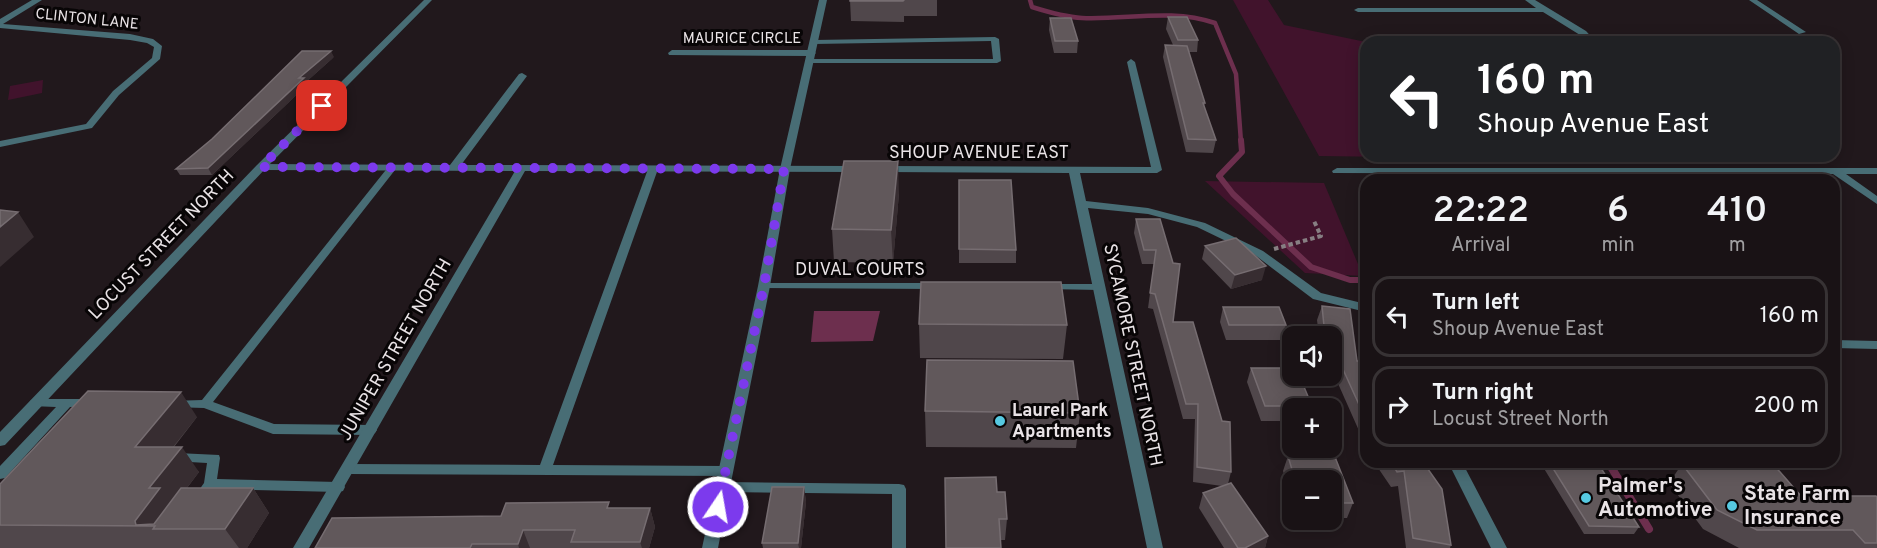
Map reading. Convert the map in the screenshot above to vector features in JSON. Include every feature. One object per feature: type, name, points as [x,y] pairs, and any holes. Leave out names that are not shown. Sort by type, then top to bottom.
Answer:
[{"type":"street","points":[[0,24],[38,0]]},
{"type":"street","name":"LOCUST STREET NORTH","points":[[0,441],[261,167],[428,0]]},
{"type":"street","points":[[710,548],[764,286],[784,169],[823,0]]},
{"type":"street","points":[[1529,0],[1586,36]]},
{"type":"street","points":[[1358,10],[1542,10]]},
{"type":"street","name":"CLINTON LANE","points":[[0,24],[130,37],[150,40],[158,46],[157,58],[117,93],[89,126],[0,144]]},
{"type":"street","name":"MAURICE CIRCLE","points":[[672,53],[812,52]]},
{"type":"street","name":"SHOUP AVENUE EAST","points":[[261,167],[1157,170],[1131,62]]},
{"type":"street","points":[[453,168],[522,76]]},
{"type":"street","name":"JUNIPER STREET NORTH","points":[[301,548],[521,169]]},
{"type":"street","name":"SYCAMORE STREET NORTH","points":[[1074,170],[1155,548]]},
{"type":"street","points":[[1337,171],[1877,171]]},
{"type":"street","points":[[1835,171],[1839,174]]},
{"type":"street","points":[[1840,175],[1877,201]]},
{"type":"street","points":[[1082,204],[1148,211],[1202,225],[1259,253],[1317,296],[1360,307]]},
{"type":"street","points":[[1840,344],[1877,345]]},
{"type":"street","points":[[1458,468],[1499,548]]},
{"type":"lane","points":[[1752,0],[1802,32]]},
{"type":"lane","points":[[995,39],[997,61],[812,52],[995,39]]},
{"type":"lane","points":[[205,404],[392,168]]},
{"type":"lane","points":[[544,471],[653,170]]},
{"type":"lane","name":"DUVAL COURTS","points":[[764,286],[945,286]]},
{"type":"lane","points":[[1040,287],[1100,287]]},
{"type":"lane","points":[[34,403],[100,403]]},
{"type":"lane","points":[[0,474],[67,403]]},
{"type":"lane","points":[[158,404],[205,404],[273,429],[371,430]]},
{"type":"lane","points":[[177,458],[214,458],[210,484],[190,512]]},
{"type":"lane","points":[[348,470],[726,471]]},
{"type":"lane","points":[[210,484],[338,487]]},
{"type":"lane","points":[[722,487],[899,489],[898,548]]},
{"type":"path","points":[[1293,244],[1321,236],[1314,221]]},
{"type":"shaded area","points":[[1233,0],[1268,0],[1284,25],[1360,41],[1360,157],[1319,156]]},
{"type":"shaded area","points":[[43,80],[42,93],[8,100],[10,86]]},
{"type":"shaded area","points":[[1205,181],[1324,183],[1360,269],[1360,276],[1305,273]]},
{"type":"shaded area","points":[[814,311],[880,311],[873,341],[811,342]]},
{"type":"building","points":[[850,0],[904,0],[850,1]]},
{"type":"building","points":[[1168,17],[1187,17],[1198,40],[1178,40]]},
{"type":"building","points":[[1050,18],[1071,18],[1078,41],[1055,41]]},
{"type":"building","points":[[1165,45],[1187,46],[1216,140],[1188,139]]},
{"type":"building","points":[[302,51],[331,51],[299,78],[304,78],[208,168],[176,169],[212,139]]},
{"type":"building","points":[[844,161],[898,161],[891,230],[832,229]]},
{"type":"building","points":[[959,180],[1011,180],[1016,250],[959,249]]},
{"type":"building","points":[[0,210],[18,212],[0,227]]},
{"type":"building","points":[[1136,219],[1160,219],[1173,263],[1180,264],[1173,322],[1193,322],[1222,421],[1230,422],[1231,472],[1197,467],[1198,404],[1186,404],[1155,294],[1150,293],[1156,250],[1144,250]]},
{"type":"building","points":[[1236,238],[1266,266],[1235,275],[1205,246]]},
{"type":"building","points":[[921,282],[1061,282],[1067,325],[919,324]]},
{"type":"building","points":[[1322,306],[1350,309],[1357,361],[1360,361],[1360,407],[1342,367],[1342,326],[1324,326]]},
{"type":"building","points":[[1223,307],[1279,307],[1286,325],[1229,325]]},
{"type":"building","points":[[927,360],[1073,361],[1080,413],[925,411]]},
{"type":"building","points":[[1251,368],[1282,368],[1282,386],[1304,386],[1309,398],[1282,398],[1282,406],[1265,406]]},
{"type":"building","points":[[88,391],[181,392],[135,447],[182,447],[149,488],[160,488],[135,521],[136,525],[154,524],[181,488],[253,488],[225,529],[0,525],[0,484]]},
{"type":"building","points":[[1289,458],[1335,458],[1340,470],[1292,470]]},
{"type":"building","points":[[1395,468],[1427,468],[1442,489],[1451,545],[1413,538],[1404,471],[1397,472]]},
{"type":"building","name":"Palmer's Automotive","points":[[1553,468],[1601,468],[1639,527],[1589,526]]},
{"type":"building","points":[[1685,468],[1776,468],[1801,496],[1876,496],[1877,543],[1865,543],[1853,530],[1757,530],[1717,510]]},
{"type":"building","points":[[1342,475],[1353,503],[1342,503]]},
{"type":"building","points":[[996,477],[997,492],[1005,492],[1007,519],[999,519],[1001,548],[946,548],[945,478]]},
{"type":"building","points":[[1231,483],[1268,536],[1245,548],[1238,548],[1203,493]]},
{"type":"building","points":[[772,487],[804,487],[798,543],[762,543]]},
{"type":"building","points":[[609,502],[607,508],[650,508],[640,542],[571,542],[575,530],[523,530],[518,544],[472,544],[470,548],[315,548],[332,518],[501,516],[506,503]]},
{"type":"waterway","points":[[1030,0],[1032,7],[1076,17],[1165,15],[1215,23],[1236,74],[1241,142]]},
{"type":"waterway","points":[[1241,140],[1242,152],[1219,176],[1233,194],[1311,267],[1350,280],[1360,280]]},
{"type":"waterway","points":[[1612,468],[1649,529]]},
{"type":"place","name":"Laurel Park Apartments","points":[[1000,421]]},
{"type":"place","name":"Palmer's Automotive","points":[[1586,498]]},
{"type":"place","name":"State Farm Insurance","points":[[1732,506]]},
{"type":"route","points":[[322,106],[261,167],[784,169],[764,286],[718,507]]}]
